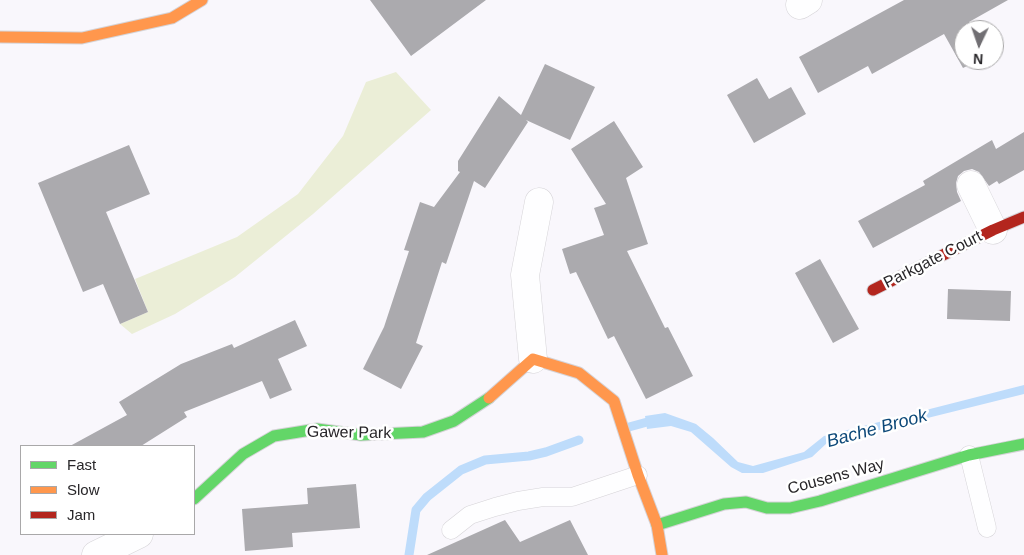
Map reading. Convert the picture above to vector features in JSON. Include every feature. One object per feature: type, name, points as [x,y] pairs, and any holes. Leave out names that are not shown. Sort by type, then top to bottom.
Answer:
[{"type":"street","points":[[0,37],[82,38],[172,18],[202,0]]},
{"type":"street","name":"Parkgate Court","points":[[971,185],[993,230]]},
{"type":"street","points":[[540,202],[525,275],[533,359],[579,373],[614,401],[638,475],[657,525],[662,555]]},
{"type":"street","name":"Parkgate Court","points":[[873,290],[993,230],[1024,217]]},
{"type":"street","name":"Gawer Park","points":[[195,498],[243,454],[274,436],[317,429],[361,435],[423,432],[454,421],[493,396],[533,359]]},
{"type":"street","name":"Cousens Way","points":[[657,525],[724,504],[746,502],[767,508],[790,508],[969,455],[1024,444]]},
{"type":"street","points":[[96,555],[136,535]]},
{"type":"lane","points":[[969,455],[987,528]]},
{"type":"lane","points":[[450,530],[470,515],[495,507],[543,497],[572,497],[638,475]]},
{"type":"green space","points":[[396,72],[431,110],[313,214],[235,277],[175,314],[132,334],[120,324],[148,312],[135,279],[237,237],[298,194],[343,136],[366,82]]},
{"type":"water","points":[[1024,385],[1024,394],[827,443],[812,457],[763,473],[742,473],[731,467],[691,432],[671,426],[647,429],[645,416],[665,413],[696,424],[738,462],[753,466],[804,452],[824,436]]},
{"type":"building","points":[[370,0],[486,0],[411,56]]},
{"type":"building","points":[[904,0],[1008,0],[973,20],[954,20],[954,52],[944,34],[872,74],[868,66],[818,93],[799,57]]},
{"type":"building","points":[[545,64],[595,87],[570,140],[526,120],[528,122],[485,188],[474,181],[446,264],[442,262],[416,343],[423,346],[401,389],[363,369],[384,327],[409,251],[404,250],[420,202],[434,207],[460,172],[458,171],[458,161],[499,96],[521,115]]},
{"type":"building","points":[[757,78],[769,99],[791,87],[806,114],[754,143],[727,95]]},
{"type":"building","points":[[614,121],[643,167],[626,178],[648,244],[627,251],[665,328],[668,327],[693,376],[646,399],[614,336],[608,339],[576,272],[570,274],[562,249],[604,235],[594,208],[606,204],[571,149]]},
{"type":"building","points":[[1024,132],[1024,170],[999,184],[997,181],[989,186],[979,172],[972,169],[964,171],[958,176],[956,183],[961,201],[873,248],[858,221],[925,185],[923,181],[992,140],[996,149]]},
{"type":"building","points":[[129,145],[150,194],[106,212],[148,312],[120,324],[103,284],[83,292],[38,183]]},
{"type":"building","points":[[820,259],[859,329],[833,343],[795,273]]},
{"type":"building","points":[[948,289],[1011,291],[1010,321],[947,319]]},
{"type":"building","points":[[295,320],[307,346],[278,359],[292,390],[270,399],[262,381],[184,412],[187,417],[143,445],[72,445],[127,415],[119,402],[181,364],[232,344],[234,348]]},
{"type":"building","points":[[356,484],[360,528],[292,533],[293,547],[245,551],[242,509],[308,504],[307,488]]},
{"type":"building","points":[[505,520],[520,542],[570,520],[588,555],[427,555]]},
{"type":"waterway","name":"Bache Brook","points":[[629,427],[657,421]]},
{"type":"waterway","name":"Bache Brook","points":[[409,555],[416,510],[427,497],[461,470],[485,460],[529,456],[579,440]]},
{"type":"traffic: fast","points":[[195,498],[243,454],[274,436],[317,429],[361,435],[423,432],[454,421],[489,398]]},
{"type":"traffic: fast","points":[[657,525],[724,504],[746,502],[767,508],[790,508],[820,501],[969,455],[1024,444]]},
{"type":"traffic: slow","points":[[0,37],[82,38],[172,18],[202,0]]},
{"type":"traffic: slow","points":[[489,398],[533,359],[579,373],[614,401],[638,475],[657,525],[662,555]]},
{"type":"traffic: jam","points":[[873,290],[993,230],[1024,217]]}]
